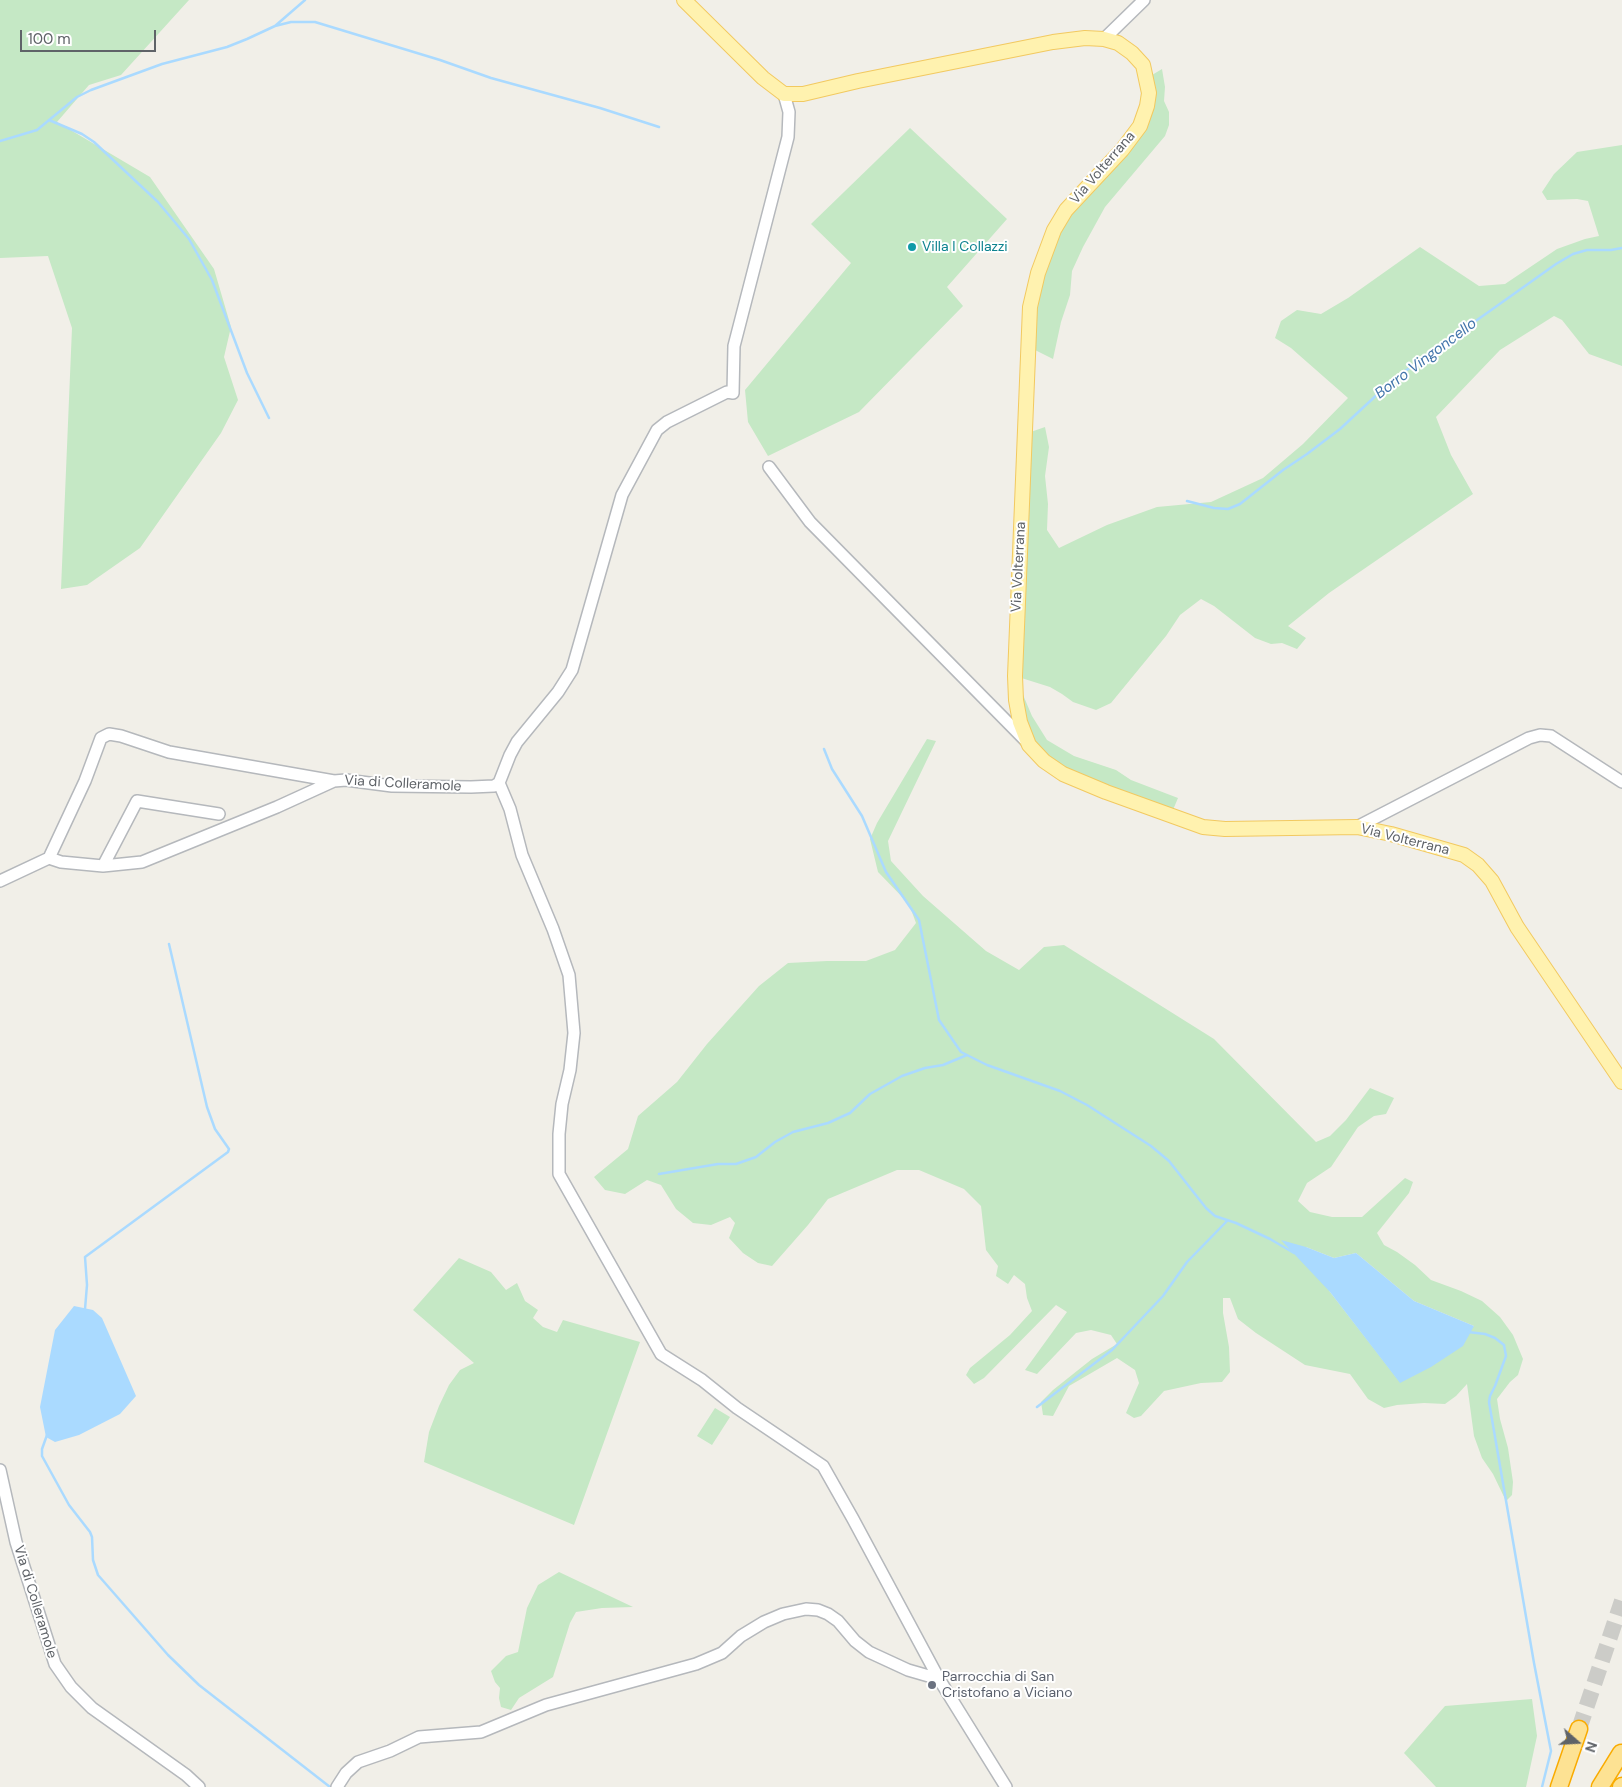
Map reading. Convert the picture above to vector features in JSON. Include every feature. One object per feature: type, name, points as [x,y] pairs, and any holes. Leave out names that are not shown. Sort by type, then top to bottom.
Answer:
[{"type":"highway","points":[[1559,1787],[1579,1729]]},
{"type":"highway","points":[[1600,1787],[1620,1753]]},
{"type":"main road","points":[[684,0],[763,78],[784,94]]},
{"type":"main road","name":"Via Volterrana","points":[[784,94],[803,94],[858,81],[1053,42],[1085,38],[1104,38],[1118,43],[1132,53],[1143,65],[1149,93],[1140,126],[1122,150],[1066,210],[1054,230],[1038,273],[1030,306],[1015,676],[1016,700],[1020,722],[1029,745],[1044,761],[1063,774],[1106,792],[1203,827],[1225,829],[1357,826],[1464,855],[1478,865],[1492,881],[1517,927],[1622,1082]]},
{"type":"street","points":[[1104,38],[1144,0]]},
{"type":"street","points":[[784,94],[788,112],[788,137],[734,346],[734,393],[727,392],[667,422],[657,430],[622,495],[572,670],[558,692],[517,742],[499,783],[510,809],[522,855],[553,929],[569,975],[574,1033],[570,1070],[562,1104],[558,1174],[661,1354],[702,1380],[737,1408],[822,1466],[853,1519],[939,1679],[1006,1787]]},
{"type":"street","name":"Via Volterrana","points":[[769,467],[810,522],[1029,745]]},
{"type":"street","points":[[0,881],[49,858],[85,782],[101,738],[109,734],[121,736],[169,752],[334,780]]},
{"type":"street","points":[[1357,826],[1529,738],[1540,735],[1551,736],[1622,782]]},
{"type":"street","name":"Via di Colleramole","points":[[49,858],[62,862],[103,866],[142,862],[277,807],[334,780],[392,786],[471,787],[494,786],[499,783]]},
{"type":"street","points":[[103,866],[137,801],[219,814]]},
{"type":"street","name":"Via di Colleramole","points":[[0,1470],[16,1542],[55,1664],[71,1687],[92,1708],[186,1775],[199,1787]]},
{"type":"street","points":[[337,1787],[346,1773],[358,1762],[419,1737],[481,1732],[546,1706],[696,1664],[722,1653],[741,1636],[764,1622],[783,1614],[806,1609],[818,1610],[828,1614],[838,1621],[869,1652],[908,1670],[939,1679]]},
{"type":"green space","points":[[0,0],[189,0],[121,75],[89,85],[57,122],[150,177],[214,269],[231,327],[224,357],[238,400],[221,433],[140,548],[87,585],[61,589],[72,328],[48,256],[0,258]]},
{"type":"green space","points":[[1162,69],[1165,87],[1164,101],[1169,112],[1169,125],[1165,136],[1105,207],[1083,247],[1072,271],[1070,295],[1061,322],[1053,359],[1029,347],[1030,307],[1054,230],[1140,126],[1147,78]]},
{"type":"green space","points":[[910,128],[1007,219],[947,287],[963,306],[859,412],[768,456],[748,422],[745,390],[851,263],[811,224]]},
{"type":"green space","points":[[1622,145],[1622,366],[1589,354],[1562,320],[1554,316],[1500,350],[1436,417],[1451,455],[1473,494],[1329,593],[1288,626],[1306,638],[1297,649],[1282,643],[1271,644],[1255,638],[1214,606],[1201,599],[1180,615],[1166,636],[1111,703],[1096,710],[1073,702],[1050,687],[1015,676],[1025,434],[1045,427],[1049,447],[1045,476],[1048,504],[1047,530],[1059,548],[1107,525],[1157,507],[1211,502],[1263,478],[1303,444],[1348,398],[1291,348],[1275,338],[1281,321],[1297,310],[1321,314],[1348,298],[1420,247],[1479,286],[1505,284],[1557,249],[1599,236],[1588,201],[1577,199],[1547,200],[1542,192],[1554,174],[1577,152]]},
{"type":"green space","points":[[1015,676],[1032,716],[1047,740],[1074,756],[1116,770],[1131,780],[1178,798],[1170,817],[1105,793],[1043,760],[1029,745],[1020,722],[1016,700]]},
{"type":"green space","points":[[927,739],[936,741],[888,841],[891,861],[923,896],[986,951],[1019,970],[1044,947],[1064,945],[1214,1039],[1316,1142],[1330,1136],[1346,1120],[1370,1088],[1394,1098],[1386,1114],[1374,1116],[1358,1127],[1331,1167],[1307,1183],[1298,1201],[1310,1212],[1332,1217],[1362,1217],[1405,1178],[1413,1182],[1409,1193],[1377,1233],[1384,1245],[1415,1265],[1431,1280],[1482,1301],[1500,1317],[1513,1335],[1523,1359],[1518,1375],[1497,1399],[1508,1448],[1513,1482],[1512,1495],[1506,1501],[1493,1474],[1482,1458],[1474,1436],[1467,1384],[1445,1404],[1424,1403],[1384,1408],[1368,1399],[1350,1374],[1305,1365],[1256,1333],[1238,1319],[1230,1298],[1223,1298],[1223,1313],[1229,1347],[1230,1372],[1222,1382],[1201,1383],[1164,1391],[1141,1416],[1134,1418],[1126,1413],[1139,1383],[1135,1370],[1117,1358],[1069,1386],[1053,1416],[1043,1415],[1041,1402],[1053,1390],[1092,1359],[1117,1344],[1111,1335],[1091,1330],[1076,1333],[1037,1374],[1025,1370],[1067,1312],[1056,1305],[984,1378],[974,1384],[966,1375],[970,1368],[1010,1335],[1032,1311],[1027,1298],[1025,1284],[1014,1275],[1008,1284],[996,1276],[998,1266],[986,1250],[981,1206],[964,1189],[919,1170],[897,1170],[828,1199],[772,1266],[758,1263],[743,1253],[729,1238],[735,1223],[730,1217],[711,1225],[693,1223],[676,1209],[661,1185],[647,1180],[625,1194],[605,1190],[594,1177],[628,1149],[638,1116],[677,1082],[707,1044],[759,986],[788,963],[866,961],[895,950],[916,923],[909,904],[878,872],[870,839],[877,823]],"holes":[[[1306,1247],[1334,1258],[1356,1253],[1414,1301],[1474,1326],[1400,1382],[1330,1292]]]},
{"type":"green space","points":[[459,1258],[491,1272],[506,1290],[517,1283],[525,1301],[538,1310],[533,1318],[543,1327],[557,1332],[563,1320],[640,1342],[574,1525],[424,1462],[429,1432],[449,1385],[460,1370],[474,1363],[413,1310]]},
{"type":"green space","points":[[715,1408],[730,1417],[712,1445],[697,1436]]},
{"type":"green space","points":[[559,1572],[633,1607],[602,1608],[576,1612],[570,1623],[553,1677],[519,1698],[511,1710],[501,1707],[499,1698],[500,1688],[495,1682],[491,1671],[506,1656],[518,1652],[527,1608],[538,1585]]},
{"type":"green space","points":[[1532,1699],[1537,1736],[1526,1787],[1436,1787],[1404,1753],[1445,1706]]},
{"type":"water","points":[[1281,1240],[1334,1258],[1356,1253],[1414,1301],[1474,1326],[1463,1346],[1431,1367],[1400,1383],[1330,1292]]},
{"type":"water","points":[[74,1306],[93,1310],[102,1318],[136,1396],[120,1414],[79,1435],[55,1442],[46,1437],[40,1407],[55,1330]]},
{"type":"waterway","points":[[0,141],[37,130],[77,97],[91,90],[162,64],[227,47],[247,39],[275,26],[305,0]]},
{"type":"waterway","points":[[275,26],[291,22],[315,22],[440,60],[491,78],[600,108],[659,127]]},
{"type":"waterway","points":[[49,120],[82,134],[94,142],[158,202],[189,239],[212,280],[247,373],[269,418]]},
{"type":"waterway","name":"Borro Vingoncello","points":[[1187,501],[1214,508],[1228,509],[1240,504],[1340,429],[1394,379],[1556,264],[1573,254],[1587,250],[1622,248]]},
{"type":"waterway","points":[[824,749],[832,769],[862,816],[886,872],[919,920],[939,1020],[961,1052],[987,1065],[1060,1091],[1087,1105],[1151,1146],[1169,1161],[1206,1208],[1215,1216],[1236,1223],[1294,1253]]},
{"type":"waterway","points":[[85,1309],[87,1285],[85,1257],[228,1152],[229,1149],[215,1129],[207,1107],[169,944]]},
{"type":"waterway","points":[[659,1174],[718,1164],[736,1164],[756,1157],[775,1142],[793,1132],[828,1123],[850,1113],[870,1094],[902,1076],[925,1068],[943,1065],[967,1055]]},
{"type":"waterway","points":[[1037,1407],[1112,1350],[1163,1296],[1187,1262],[1227,1221]]},
{"type":"waterway","points":[[1468,1332],[1485,1334],[1495,1338],[1504,1345],[1506,1356],[1489,1402],[1551,1751],[1542,1787]]},
{"type":"waterway","points":[[47,1435],[42,1449],[42,1456],[69,1505],[90,1532],[93,1560],[98,1575],[168,1655],[199,1685],[330,1787]]},
{"type":"tunnel","points":[[1579,1729],[1622,1601]]},
{"type":"place","name":"Villa I Collazzi","points":[[912,247]]},
{"type":"place","name":"Parrocchia di San Cristofano a Viciano","points":[[932,1685]]}]
